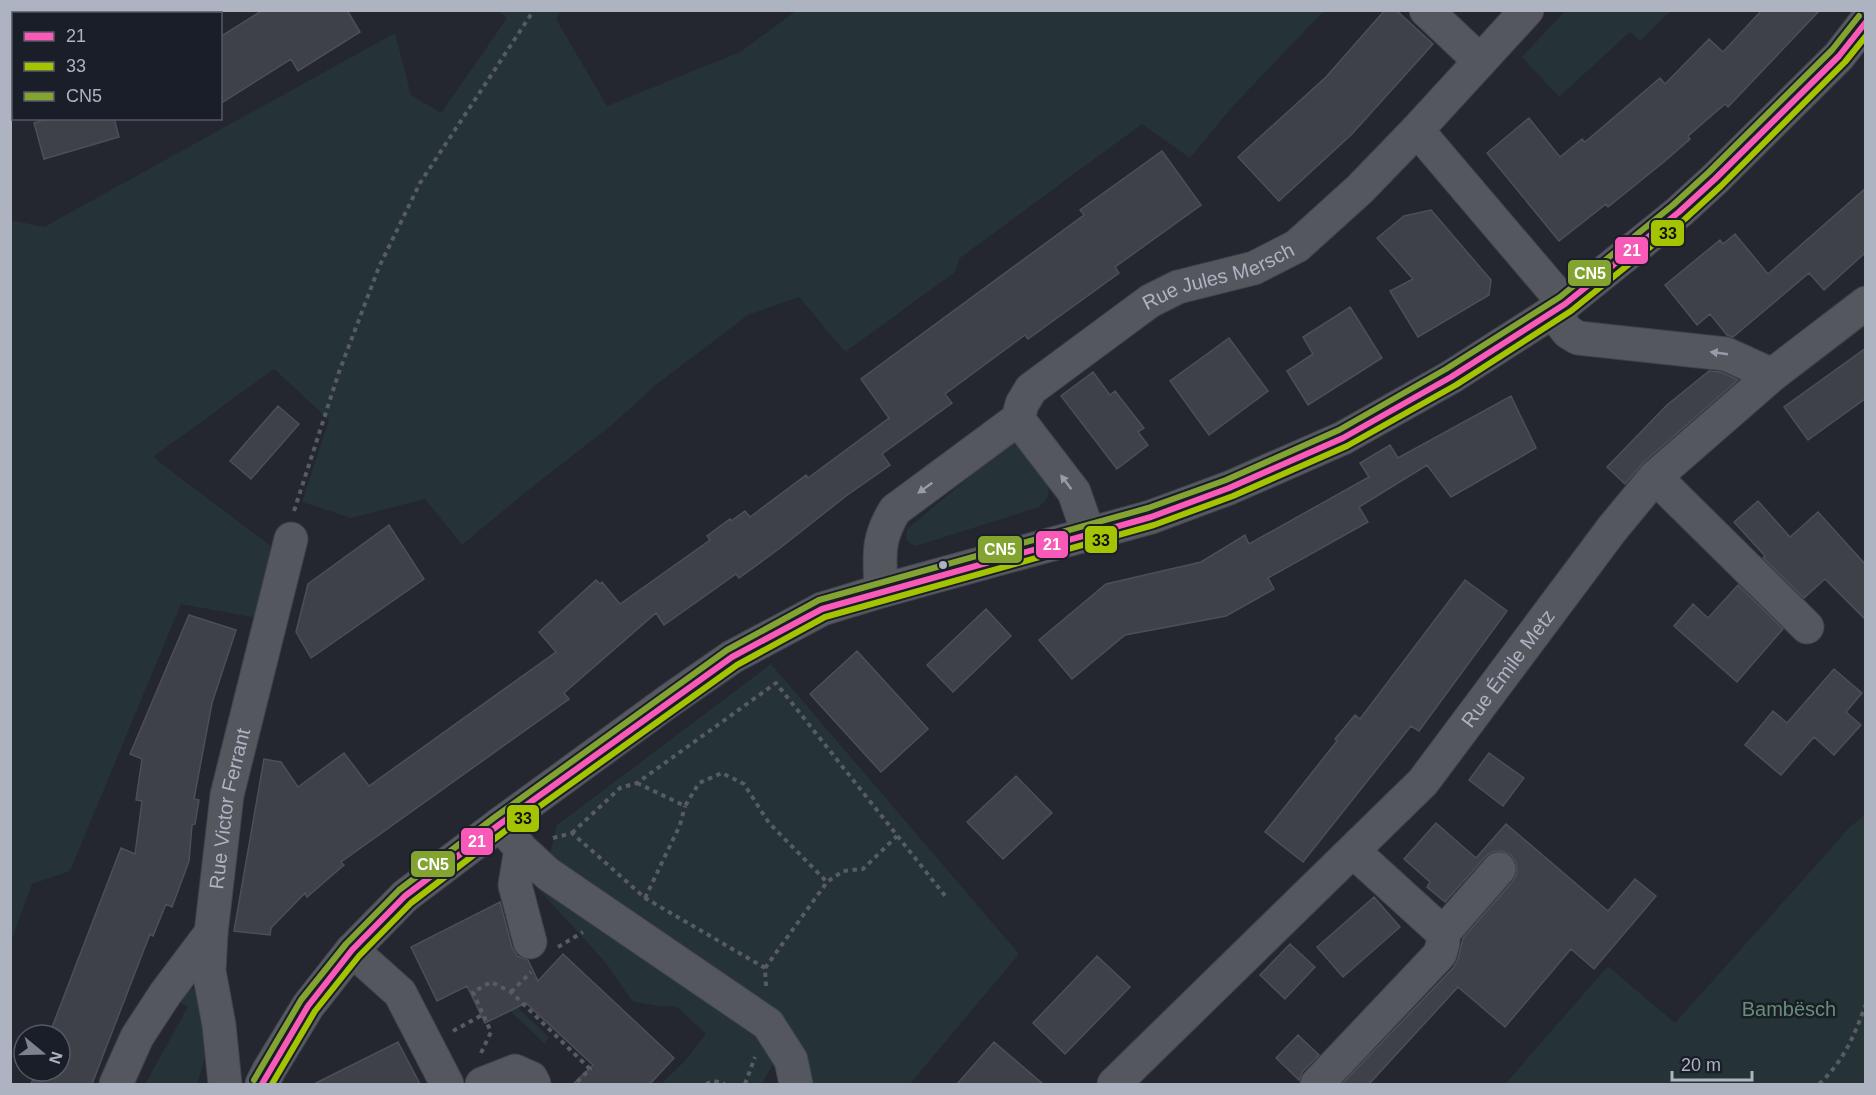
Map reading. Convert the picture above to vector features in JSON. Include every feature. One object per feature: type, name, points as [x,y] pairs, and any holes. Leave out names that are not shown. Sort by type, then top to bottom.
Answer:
[{"type":"main road","points":[[262,1084],[308,1006],[352,950],[405,896],[500,824],[732,657],[822,609],[1150,517],[1229,488],[1343,438],[1451,377],[1559,308],[1679,212],[1715,179],[1839,56],[1866,21]]},
{"type":"street","points":[[1426,10],[1480,61]]},
{"type":"street","name":"Rue Jules Mersch","points":[[1018,419],[1031,389],[1150,301],[1178,287],[1254,268],[1297,246],[1360,189],[1418,130],[1527,10]]},
{"type":"street","points":[[1418,130],[1559,308],[1568,332],[1578,338],[1726,354],[1772,375]]},
{"type":"street","name":"Rue Émile Metz","points":[[1114,1084],[1423,782],[1612,529],[1655,477],[1772,375],[1866,303]]},
{"type":"street","points":[[881,591],[880,540],[895,510],[1018,419],[1074,492],[1089,535]]},
{"type":"street","points":[[1655,477],[1807,627]]},
{"type":"street","name":"Rue Victor Ferrant","points":[[225,1084],[219,1025],[209,971],[211,933],[227,795],[292,524]]},
{"type":"street","points":[[500,824],[533,843],[548,874],[768,1024],[791,1060],[796,1084]]},
{"type":"street","points":[[530,942],[515,885],[533,843]]},
{"type":"street","points":[[1353,851],[1443,933]]},
{"type":"street","points":[[1317,1084],[1440,954],[1443,933],[1499,869]]},
{"type":"street","points":[[116,1084],[137,1037],[165,994],[211,933]]},
{"type":"street","points":[[352,950],[400,993],[447,1084]]},
{"type":"street","points":[[480,1072],[515,1071],[531,1078],[534,1084]]},
{"type":"path","points":[[292,524],[339,372],[379,267],[420,183],[534,10]]},
{"type":"path","points":[[533,843],[572,833],[620,788],[637,783],[776,683],[946,897]]},
{"type":"path","points":[[645,898],[680,825],[686,806],[699,783],[722,773],[744,784],[769,823],[827,882]]},
{"type":"path","points":[[637,783],[686,806]]},
{"type":"path","points":[[572,833],[645,898],[765,968],[827,882],[843,871],[863,869],[897,836]]},
{"type":"path","points":[[480,1072],[491,1032],[473,992],[491,982],[511,992],[590,1069],[576,1084]]},
{"type":"path","points":[[1819,1084],[1835,1069],[1849,1046],[1866,1004]]},
{"type":"path","points":[[447,1034],[484,1014]]},
{"type":"path","points":[[706,1084],[714,1081],[725,1084]]},
{"type":"green space","points":[[498,11],[560,11],[556,19],[607,106],[740,52],[796,11],[1324,11],[1232,107],[1190,158],[1142,124],[960,258],[954,273],[845,352],[799,297],[748,315],[657,384],[613,424],[462,545],[425,499],[351,518],[302,502],[329,420],[274,369],[153,457],[277,551],[258,618],[181,604],[70,871],[32,884],[11,942],[11,220],[44,227],[395,33],[411,95],[441,113],[507,18]]},
{"type":"green space","points":[[1565,11],[1671,11],[1640,41],[1630,32],[1559,97],[1522,57]]},
{"type":"green space","points":[[1014,444],[1034,454],[1049,489],[1047,498],[1039,507],[916,546],[906,539],[907,529],[1005,447]]},
{"type":"green space","points":[[771,664],[1019,954],[910,1084],[783,1084],[781,1076],[772,1066],[762,1084],[661,1084],[683,1063],[706,1034],[677,1007],[632,1001],[606,963],[530,880],[549,859],[557,825]]},
{"type":"green space","name":"Bambësch","points":[[1865,815],[1865,1084],[1505,1084],[1608,966],[1675,1023],[1850,827]]},
{"type":"green space","points":[[189,986],[203,994],[211,1039],[197,1084],[145,1084],[188,1007],[176,1000]]},
{"type":"green space","points":[[497,988],[549,1037],[545,1044],[510,1011],[513,1009]]},
{"type":"building","points":[[263,10],[347,10],[360,32],[298,71],[291,59],[222,103],[222,36]]},
{"type":"building","points":[[1385,10],[1396,10],[1433,44],[1352,134],[1279,201],[1238,157],[1326,77]]},
{"type":"building","points":[[1762,10],[1820,10],[1728,107],[1725,104],[1688,136],[1690,139],[1665,161],[1608,207],[1606,204],[1559,241],[1487,153],[1529,118],[1560,157],[1582,139],[1585,142],[1660,78],[1665,84],[1709,39],[1723,52]]},
{"type":"building","points":[[42,120],[115,120],[119,137],[44,159],[34,123]]},
{"type":"building","points":[[1162,151],[1201,205],[1115,267],[1119,273],[1028,339],[1025,335],[945,394],[952,403],[882,454],[890,465],[780,548],[739,578],[736,574],[664,625],[656,613],[564,693],[569,699],[341,862],[344,865],[307,897],[305,893],[271,928],[270,935],[234,931],[264,759],[281,762],[298,787],[344,753],[369,786],[556,652],[539,632],[596,580],[600,584],[602,582],[620,604],[710,540],[707,536],[730,519],[731,521],[745,511],[750,517],[806,475],[808,478],[889,418],[861,379],[1084,215],[1080,210]]},
{"type":"building","points":[[1866,188],[1866,252],[1824,290],[1809,273],[1733,337],[1727,335],[1710,314],[1697,325],[1665,285],[1720,240],[1723,244],[1735,234],[1768,274]]},
{"type":"building","points":[[1431,210],[1491,280],[1489,295],[1418,337],[1390,291],[1413,279],[1377,238],[1404,216]]},
{"type":"building","points":[[1350,307],[1382,358],[1308,405],[1287,371],[1313,354],[1303,337]]},
{"type":"building","points":[[1229,338],[1268,391],[1209,435],[1170,381]]},
{"type":"building","points":[[1866,348],[1866,398],[1808,440],[1784,407]]},
{"type":"building","points":[[1709,371],[1721,372],[1738,380],[1643,463],[1625,484],[1607,467],[1667,405]]},
{"type":"building","points":[[1093,372],[1110,395],[1115,391],[1144,428],[1138,432],[1148,445],[1117,469],[1061,396]]},
{"type":"building","points":[[1511,396],[1536,448],[1451,497],[1427,465],[1359,507],[1368,522],[1268,578],[1274,589],[1226,616],[1125,635],[1072,679],[1039,640],[1106,584],[1201,562],[1245,535],[1249,544],[1369,477],[1360,463],[1390,445],[1398,458]]},
{"type":"building","points":[[278,406],[299,424],[251,479],[230,461]]},
{"type":"building","points":[[1758,501],[1790,537],[1818,512],[1866,565],[1866,620],[1825,579],[1804,598],[1763,558],[1765,556],[1734,522]]},
{"type":"building","points":[[389,525],[424,579],[311,658],[296,632],[308,584]]},
{"type":"building","points":[[1465,580],[1507,611],[1419,731],[1411,726],[1303,862],[1265,832],[1355,715],[1360,719]]},
{"type":"building","points":[[1738,585],[1783,629],[1737,682],[1674,626],[1693,604],[1708,618]]},
{"type":"building","points":[[986,609],[1011,636],[953,692],[927,665]]},
{"type":"building","points":[[189,615],[236,630],[212,703],[194,799],[199,800],[195,824],[192,825],[189,861],[172,907],[166,904],[153,936],[150,934],[92,1084],[31,1084],[72,1083],[72,1023],[54,1023],[121,848],[135,854],[142,801],[136,800],[142,759],[130,754]]},
{"type":"building","points":[[857,651],[928,729],[881,772],[810,694]]},
{"type":"building","points":[[1834,669],[1862,693],[1846,712],[1861,725],[1834,755],[1814,737],[1781,775],[1745,745],[1773,711],[1787,723]]},
{"type":"building","points":[[1489,753],[1524,778],[1503,806],[1469,780]]},
{"type":"building","points":[[1016,776],[1052,813],[1003,859],[967,822]]},
{"type":"building","points":[[1436,823],[1476,858],[1506,824],[1608,911],[1635,879],[1656,896],[1594,969],[1571,949],[1505,1027],[1458,987],[1369,1084],[1342,1084],[1454,967],[1463,938],[1513,881],[1517,873],[1516,862],[1511,855],[1502,851],[1492,852],[1445,902],[1427,887],[1430,882],[1404,859]]},
{"type":"building","points":[[1374,897],[1400,927],[1343,977],[1317,947]]},
{"type":"building","points":[[500,902],[512,947],[517,956],[528,960],[538,981],[563,954],[674,1058],[650,1084],[573,1084],[593,1065],[526,1003],[485,1023],[467,986],[437,1001],[411,947]]},
{"type":"building","points":[[1290,944],[1315,967],[1285,999],[1260,975]]},
{"type":"building","points":[[1097,956],[1130,987],[1065,1054],[1033,1023]]},
{"type":"building","points":[[1298,1035],[1319,1055],[1303,1071],[1299,1080],[1276,1058]]},
{"type":"building","points":[[398,1042],[420,1084],[314,1084]]},
{"type":"building","points":[[994,1042],[1043,1084],[957,1084]]},
{"type":"transit line","name":"CN5","points":[[254,1080],[301,1000],[346,944],[399,890],[495,817],[727,650],[819,600],[1148,508],[1226,480],[1339,430],[1446,369],[1560,297],[1673,205],[1709,172],[1832,50],[1859,16]]},
{"type":"transit line","name":"21","points":[[262,1084],[308,1006],[352,950],[405,896],[500,824],[732,657],[822,609],[1151,517],[1229,488],[1343,438],[1451,377],[1565,304],[1679,212],[1715,179],[1839,56],[1866,22]]},
{"type":"transit line","name":"33","points":[[272,1084],[315,1011],[359,956],[411,903],[505,831],[737,665],[825,617],[1154,525],[1233,496],[1347,446],[1456,385],[1571,311],[1685,219],[1721,186],[1845,62],[1866,36]]}]
